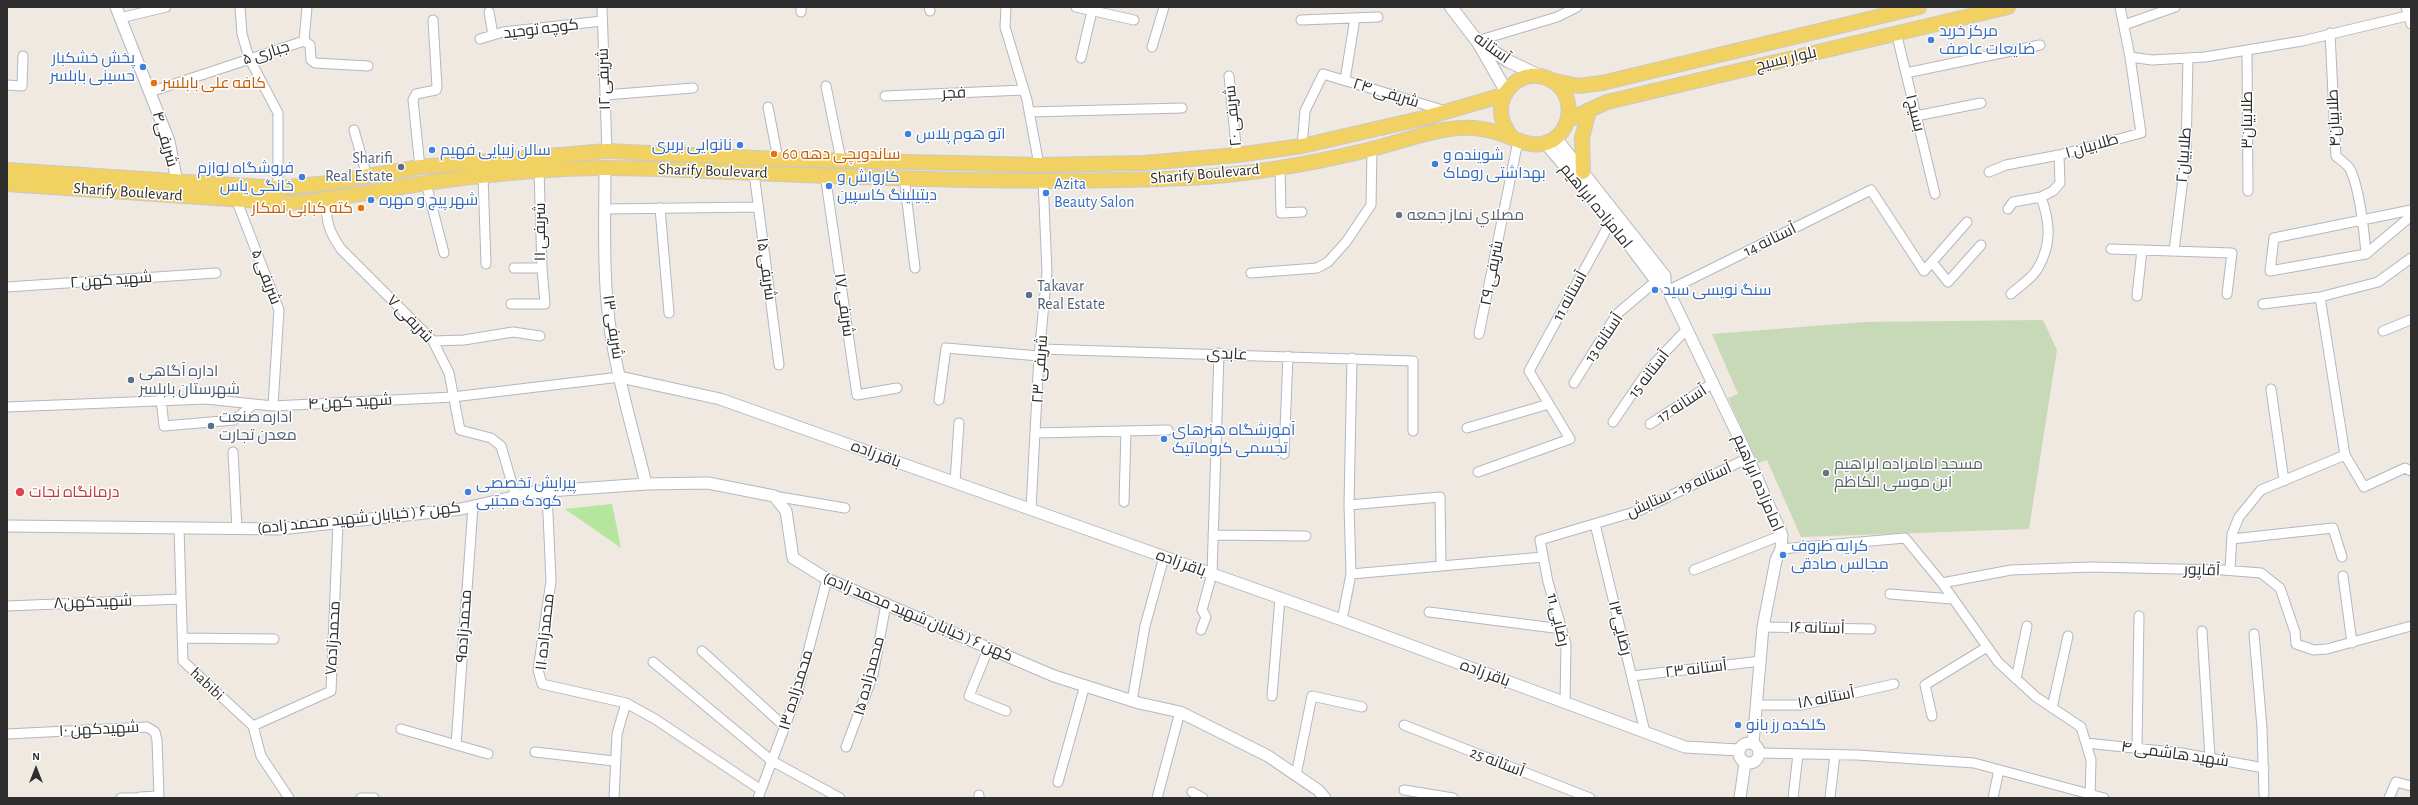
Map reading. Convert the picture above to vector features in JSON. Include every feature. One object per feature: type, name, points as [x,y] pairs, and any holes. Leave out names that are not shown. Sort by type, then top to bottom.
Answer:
[{"type":"main road","name":"آستانه","points":[[1451,7],[1477,41],[1508,61],[1546,78]]},
{"type":"main road","name":"بلوار بسیج","points":[[1546,78],[1578,86],[1602,82],[1917,7]]},
{"type":"main road","name":"بلوار بسیج","points":[[1568,120],[1607,102],[1896,32],[2008,7]]},
{"type":"main road","points":[[1477,41],[1504,93]]},
{"type":"main road","points":[[1529,77],[1546,78],[1563,92],[1567,101],[1568,120],[1563,130],[1550,141],[1536,145],[1515,139],[1502,122],[1500,108],[1504,93],[1516,82],[1529,77]]},
{"type":"main road","name":"Sharify Boulevard","points":[[7,170],[278,188],[328,183],[461,163],[607,151],[778,159],[1039,165],[1144,163],[1236,156],[1302,146],[1454,111],[1504,93]]},
{"type":"main road","points":[[1583,172],[1582,138],[1589,110]]},
{"type":"main road","points":[[1454,111],[1470,112],[1473,118],[1471,123],[1464,128]]},
{"type":"main road","name":"Sharify Boulevard","points":[[7,184],[289,203],[328,201],[426,183],[463,178],[539,170],[605,168],[1043,180],[1193,178],[1280,167],[1372,149],[1464,128],[1492,131],[1515,139]]},
{"type":"main road","points":[[461,163],[463,178]]},
{"type":"main road","points":[[1039,165],[1043,180]]},
{"type":"street","points":[[118,12],[166,7]]},
{"type":"street","points":[[240,7],[242,34],[249,58],[278,113],[278,188]]},
{"type":"street","name":"جباری ۵","points":[[150,92],[304,41],[307,7]]},
{"type":"street","name":"شریفی ۱۲","points":[[602,7],[607,151]]},
{"type":"street","points":[[1006,7],[1005,27],[1024,90],[1039,165]]},
{"type":"street","points":[[1076,7],[1134,20]]},
{"type":"street","points":[[1152,47],[1164,7]]},
{"type":"street","points":[[1477,41],[1557,17],[1577,7]]},
{"type":"street","points":[[2120,7],[2130,57],[2152,60],[2188,58],[2302,41],[2409,15]]},
{"type":"street","points":[[2124,25],[2174,7]]},
{"type":"street","points":[[1081,58],[1092,11]]},
{"type":"street","name":"شریفی۴","points":[[118,12],[169,141],[177,182]]},
{"type":"street","points":[[489,12],[493,35]]},
{"type":"street","points":[[1301,20],[1378,17]]},
{"type":"street","points":[[1345,80],[1355,18]]},
{"type":"street","points":[[420,168],[413,100],[416,94],[436,90],[438,88],[434,20]]},
{"type":"street","name":"کوچه توحید","points":[[480,39],[493,35],[602,21]]},
{"type":"street","name":"بسیج۱","points":[[1896,32],[1935,194]]},
{"type":"street","name":"طلابیان۴","points":[[2330,33],[2336,156],[2351,169],[2366,254]]},
{"type":"street","points":[[304,41],[310,46],[311,60],[315,63],[368,66]]},
{"type":"street","points":[[1906,73],[2040,45]]},
{"type":"street","name":"طلابیان۳","points":[[2247,50],[2248,191]]},
{"type":"street","points":[[7,85],[22,86],[23,56]]},
{"type":"street","name":"طلابیان ۱","points":[[2041,197],[2053,191],[2060,183],[2059,155],[2141,133],[2130,57]]},
{"type":"street","name":"طلابیان۲","points":[[2174,251],[2186,154],[2188,58]]},
{"type":"street","name":"شریفی ۲۴","points":[[1302,146],[1305,111],[1323,74],[1454,111]]},
{"type":"street","name":"شریفی ۲۰","points":[[1229,76],[1236,156]]},
{"type":"street","points":[[826,86],[841,160]]},
{"type":"street","points":[[605,95],[693,88]]},
{"type":"street","name":"فجر","points":[[885,96],[1024,90]]},
{"type":"street","points":[[1916,116],[1981,103]]},
{"type":"street","points":[[768,107],[778,159]]},
{"type":"street","points":[[1029,112],[1182,108]]},
{"type":"street","points":[[354,130],[367,176]]},
{"type":"street","name":"شریفی ۲۹","points":[[1479,334],[1515,139]]},
{"type":"street","name":"امامزاده ابراهیم","points":[[1550,141],[1583,172],[1665,276],[1663,285]]},
{"type":"street","name":"امامزاده ابراهیم","points":[[1550,141],[1611,221],[1663,285],[1687,329],[1713,383],[1782,535],[1781,549],[1776,560],[1763,628],[1758,705],[1753,744]]},
{"type":"street","points":[[1251,273],[1317,268],[1328,262],[1346,242],[1371,204],[1372,149]]},
{"type":"street","points":[[1989,172],[2006,165],[2059,155]]},
{"type":"street","points":[[1280,167],[1281,213],[1302,212]]},
{"type":"street","name":"شریفی ۱۳","points":[[605,168],[607,303],[620,377],[646,484]]},
{"type":"street","name":"شریفی ۱۱","points":[[514,268],[542,268],[539,170]]},
{"type":"street","name":"شریفی ۱۵","points":[[754,173],[779,365]]},
{"type":"street","name":"شریفی ۱۷","points":[[825,174],[857,395],[897,388]]},
{"type":"street","points":[[483,176],[486,264]]},
{"type":"street","points":[[904,177],[915,268]]},
{"type":"street","name":"شریفی ۲۳","points":[[1031,510],[1040,352],[1047,272],[1043,180]]},
{"type":"street","points":[[426,183],[444,253]]},
{"type":"street","name":"آستانه 14","points":[[1663,285],[1872,190],[1924,271],[1932,262]]},
{"type":"street","points":[[2008,209],[2013,202],[2041,197],[2048,217],[2050,239],[2038,269],[2011,294]]},
{"type":"street","name":"شریفی ۵","points":[[236,199],[279,310],[273,406]]},
{"type":"street","name":"شریفی ۷","points":[[328,201],[327,220],[331,234],[341,249],[433,341],[448,373],[460,430],[491,438],[501,446],[516,497]]},
{"type":"street","points":[[605,209],[758,207]]},
{"type":"street","points":[[660,208],[669,313]]},
{"type":"street","points":[[2411,210],[2274,238],[2270,271],[2366,254],[2411,216]]},
{"type":"street","name":"آستانه 11","points":[[1549,404],[1529,371],[1611,221]]},
{"type":"street","points":[[1967,222],[1932,262],[1948,282],[1981,245]]},
{"type":"street","points":[[2111,249],[2232,253],[2227,294]]},
{"type":"street","points":[[2137,296],[2142,250]]},
{"type":"street","points":[[2263,304],[2320,297],[2378,282],[2411,258]]},
{"type":"street","points":[[511,304],[545,304],[542,268]]},
{"type":"street","name":"شهید کهن ۲","points":[[7,287],[216,273]]},
{"type":"street","name":"آستانه 13","points":[[1574,383],[1617,314],[1663,285]]},
{"type":"street","points":[[2320,297],[2345,455],[2364,487],[2406,468],[2411,471]]},
{"type":"street","points":[[2383,331],[2411,321]]},
{"type":"street","name":"آستانه 15","points":[[1613,422],[1649,369],[1687,329]]},
{"type":"street","points":[[433,341],[464,340],[513,332],[540,336]]},
{"type":"street","name":"عابدی","points":[[939,400],[946,348],[1040,352],[1218,353],[1412,360],[1413,431]]},
{"type":"street","points":[[1201,630],[1206,617],[1202,610],[1212,574],[1218,353]]},
{"type":"street","points":[[1284,454],[1288,356]]},
{"type":"street","points":[[1342,620],[1351,574],[1349,506],[1352,358]]},
{"type":"street","name":"شهید کهن ۴","points":[[7,407],[206,398],[273,406],[453,397],[620,377]]},
{"type":"street","name":"باقر زاده","points":[[620,377],[720,399],[1342,620],[1685,747],[1739,750]]},
{"type":"street","name":"آستانه 17","points":[[1650,424],[1713,383]]},
{"type":"street","points":[[2271,389],[2284,481]]},
{"type":"street","points":[[161,399],[164,426],[234,420],[254,404]]},
{"type":"street","points":[[1467,428],[1549,404],[1570,439],[1478,472]]},
{"type":"street","points":[[955,482],[959,423]]},
{"type":"street","points":[[1036,433],[1168,430]]},
{"type":"street","points":[[1124,502],[1126,431]]},
{"type":"street","points":[[233,452],[237,529]]},
{"type":"street","points":[[2230,570],[2232,539],[2239,517],[2261,490],[2345,455]]},
{"type":"street","name":"آستانه 19 - ستایش","points":[[1540,540],[1641,510],[1748,458]]},
{"type":"street","name":"کهن ۶ ( خیابان شهید محمد زاده)","points":[[7,526],[280,529],[473,506],[547,492],[646,484],[708,483],[774,496],[786,511],[793,558],[827,579],[1054,676],[1132,701],[1180,712],[1268,756],[1318,790],[1325,798]]},
{"type":"street","name":"محمدزاده ۱۱","points":[[547,492],[551,580],[538,670],[542,684],[626,703]]},
{"type":"street","points":[[774,496],[845,508]]},
{"type":"street","points":[[1349,506],[1440,497],[1441,565]]},
{"type":"street","name":"محمدزاده۹","points":[[456,746],[473,506]]},
{"type":"street","name":"محمدزاده۷","points":[[253,726],[331,691],[338,523]]},
{"type":"street","name":"رضایی۱۳","points":[[1595,524],[1645,732]]},
{"type":"street","name":"habibi","points":[[179,527],[183,661],[253,726]]},
{"type":"street","points":[[2232,539],[2333,528],[2342,557]]},
{"type":"street","points":[[1213,535],[1306,536]]},
{"type":"street","points":[[1694,570],[1782,535]]},
{"type":"street","points":[[1781,549],[1905,538],[1942,583],[1998,662],[2016,679],[2052,708],[2081,727],[2091,760],[2091,796]]},
{"type":"street","name":"رضایی 11","points":[[1540,540],[1543,557],[1566,644],[1564,702]]},
{"type":"street","points":[[1132,701],[1145,626],[1164,557]]},
{"type":"street","points":[[1351,574],[1543,557]]},
{"type":"street","name":"آقاپور","points":[[1942,583],[2011,570],[2091,567],[2230,570],[2261,573],[2280,588],[2295,632],[2296,644],[2314,650],[2352,643],[2411,626]]},
{"type":"street","points":[[2343,576],[2352,643]]},
{"type":"street","name":"محمدزاده ۱۳","points":[[760,794],[797,694],[827,579]]},
{"type":"street","points":[[1890,594],[1952,599]]},
{"type":"street","points":[[1272,696],[1280,598]]},
{"type":"street","name":"شهیدکهن۸","points":[[7,606],[180,599]]},
{"type":"street","name":"محمدزاده ۱۵","points":[[846,747],[873,675],[886,604]]},
{"type":"street","points":[[1429,612],[1562,629]]},
{"type":"street","points":[[2137,748],[2139,616]]},
{"type":"street","points":[[2016,679],[2027,626]]},
{"type":"street","name":"آستانه ۱۶","points":[[1763,628],[1872,629]]},
{"type":"street","points":[[2202,630],[2210,758]]},
{"type":"street","points":[[2254,634],[2264,768],[2264,794]]},
{"type":"street","points":[[2052,708],[2068,636]]},
{"type":"street","points":[[182,638],[274,640]]},
{"type":"street","points":[[989,647],[969,696],[1006,711]]},
{"type":"street","points":[[1932,716],[1925,685],[1987,647]]},
{"type":"street","points":[[702,651],[785,727]]},
{"type":"street","name":"آستانه ۲۳","points":[[1632,676],[1761,661]]},
{"type":"street","points":[[653,662],[772,762],[840,798]]},
{"type":"street","name":"آستانه ۱۸","points":[[1758,705],[1802,705],[1894,684]]},
{"type":"street","points":[[1058,782],[1085,686]]},
{"type":"street","points":[[1296,775],[1312,696],[1362,707]]},
{"type":"street","points":[[614,798],[614,762],[617,734],[626,703],[655,719],[760,794]]},
{"type":"street","points":[[1157,798],[1180,712]]},
{"type":"street","name":"آستانه 25","points":[[1404,725],[1590,798]]},
{"type":"street","points":[[253,726],[261,756],[289,798]]},
{"type":"street","name":"شهیدکهن ۱۰","points":[[7,734],[147,727],[155,732],[157,740],[159,796],[140,798]]},
{"type":"street","points":[[401,729],[488,754]]},
{"type":"street","name":"شهید هاشمی ۴","points":[[2086,743],[2210,758],[2264,768]]},
{"type":"street","points":[[1743,744],[1753,744],[1758,747],[1760,753],[1755,762],[1746,763],[1740,759],[1739,750],[1743,744]]},
{"type":"street","points":[[534,752],[614,762]]},
{"type":"street","points":[[1760,753],[1835,754],[1974,763],[2091,796],[2104,798]]},
{"type":"street","points":[[1793,798],[1798,754]]},
{"type":"street","points":[[1830,798],[1835,754]]},
{"type":"street","points":[[1740,798],[1746,763]]},
{"type":"street","points":[[1993,798],[1999,770]]},
{"type":"street","points":[[2389,798],[2396,782],[2411,786]]},
{"type":"street","points":[[1404,790],[1453,798]]},
{"type":"street","points":[[1192,792],[1203,798]]},
{"type":"street","points":[[122,798],[140,798]]},
{"type":"street","points":[[361,798],[374,798]]},
{"type":"green space","points":[[2043,320],[2057,350],[2029,529],[1801,537],[1767,460],[1758,463],[1728,398],[1738,394],[1712,334],[1865,322]]},
{"type":"green space","points":[[612,504],[621,548],[565,509]]},
{"type":"place","name":"مرکز خرید ضایعات عاصف","points":[[1931,40]]},
{"type":"place","name":"پخش خشکبار حسینی بابلسر","points":[[143,67]]},
{"type":"place","name":"کافه علی بابلسر","points":[[154,83]]},
{"type":"place","name":"اتو هوم پلاس","points":[[908,134]]},
{"type":"place","name":"نانوایی بربری","points":[[740,145]]},
{"type":"place","name":"سالن زیبایی فهیم","points":[[432,150]]},
{"type":"place","name":"ساندویچی دهه 60","points":[[774,154]]},
{"type":"place","name":"شوینده و بهداشتی روماک","points":[[1435,164]]},
{"type":"place","name":"Sharifi Real Estate","points":[[401,167]]},
{"type":"place","name":"فروشگاه لوازم خانگی یاس","points":[[302,177]]},
{"type":"place","name":"کارواش و دیتیلینگ کاسپین","points":[[829,186]]},
{"type":"place","name":"Azita Beauty Salon","points":[[1046,193]]},
{"type":"place","name":"شهر پیچ و مهره","points":[[371,200]]},
{"type":"place","name":"کته کبابی نمکار","points":[[361,208]]},
{"type":"place","name":"مصلاي نماز جمعه","points":[[1399,215]]},
{"type":"place","name":"سنگ نویسی سید","points":[[1655,290]]},
{"type":"place","name":"Takavar Real Estate","points":[[1029,295]]},
{"type":"place","name":"اداره آگاهی شهرستان بابلسر","points":[[131,380]]},
{"type":"place","name":"اداره صنعت معدن تجارت","points":[[211,426]]},
{"type":"place","name":"آموزشگاه هنرهای تجسمی کروماتیک","points":[[1164,439]]},
{"type":"place","name":"مسجد امامزاده ابراهیم ابن موسی الکاظم","points":[[1826,473]]},
{"type":"place","name":"درمانگاه نجات","points":[[20,492]]},
{"type":"place","name":"پیرایش تخصصی کودک مجتبی","points":[[468,492]]},
{"type":"place","name":"کرایه ظروف مجالس صادقی","points":[[1783,555]]},
{"type":"place","name":"گلکده رز بانو","points":[[1738,725]]}]
